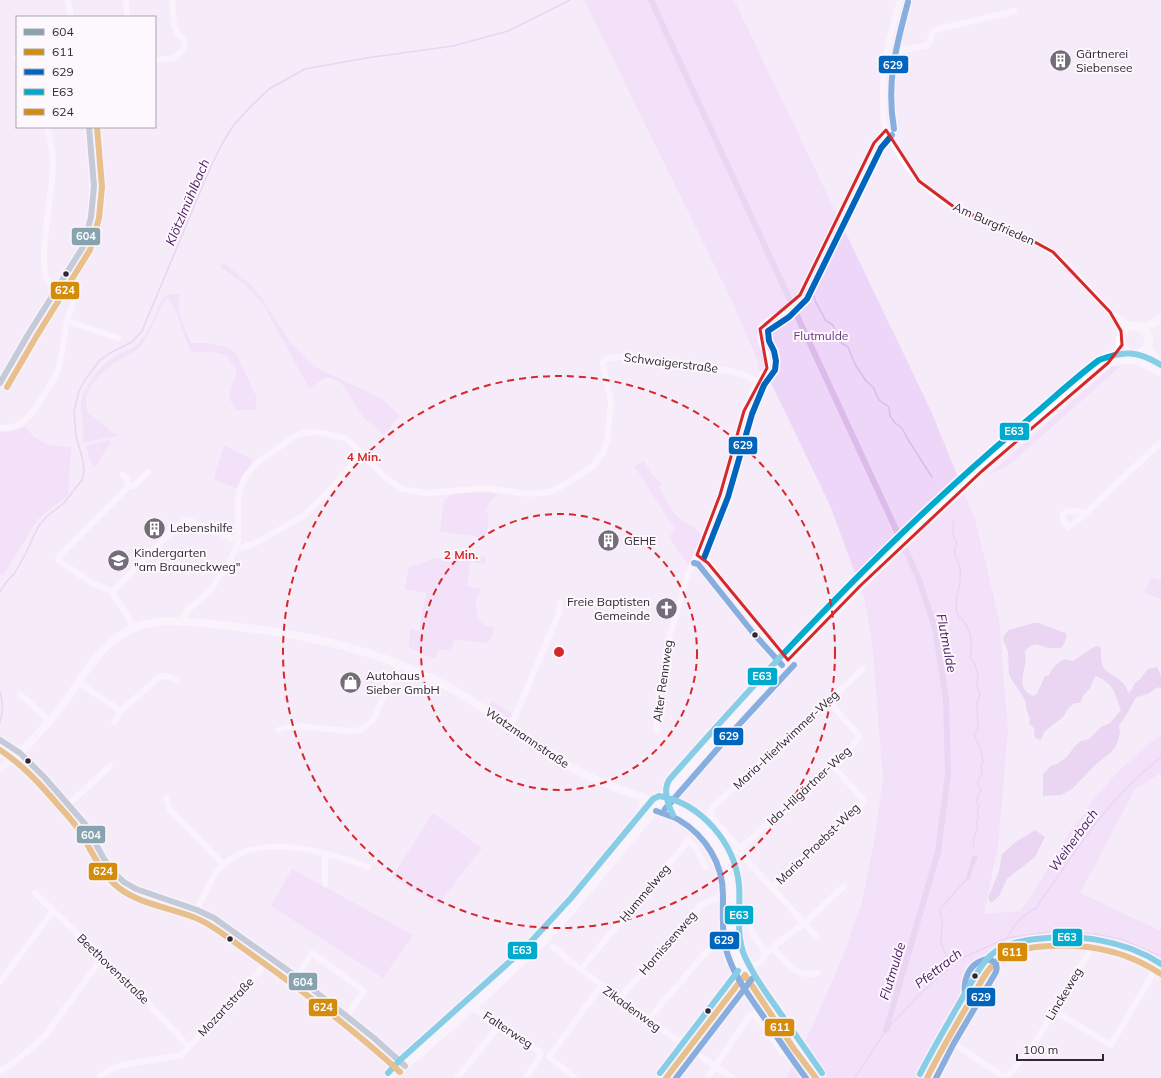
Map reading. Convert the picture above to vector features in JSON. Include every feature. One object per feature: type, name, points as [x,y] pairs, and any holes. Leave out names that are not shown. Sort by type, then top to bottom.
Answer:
[{"type":"main road","points":[[394,1078],[405,1066],[472,1007],[544,940],[577,903],[675,785],[728,725],[788,660],[860,586],[982,471],[1106,365],[1119,351],[1122,345],[1122,336],[1125,330],[1131,327],[1141,328],[1161,319]]},
{"type":"main road","points":[[1106,365],[1120,356],[1129,353],[1138,354],[1144,350],[1151,332],[1161,319]]},
{"type":"main road","points":[[1141,328],[1146,332],[1148,341]]},
{"type":"main road","points":[[1122,345],[1129,353]]},
{"type":"main road","points":[[675,785],[674,798],[680,812]]},
{"type":"main road","points":[[643,798],[646,820]]},
{"type":"main road","points":[[659,804],[680,812],[696,823],[715,843],[724,858],[728,867],[731,886],[730,923],[732,943],[745,976],[794,1049],[816,1078]]},
{"type":"street","points":[[68,0],[71,16]]},
{"type":"street","points":[[126,0],[127,16]]},
{"type":"street","points":[[156,60],[174,58],[183,50],[185,46],[184,41],[178,34],[174,25],[172,0]]},
{"type":"street","points":[[886,130],[883,117],[882,87],[885,54],[900,0]]},
{"type":"street","points":[[885,54],[928,45],[932,32],[938,29],[1015,11]]},
{"type":"street","points":[[47,128],[53,152],[53,167],[45,252],[46,276],[52,286],[57,289]]},
{"type":"street","points":[[0,383],[83,246],[91,217],[94,186],[89,128]]},
{"type":"street","name":"Am Burgfrieden","points":[[886,130],[907,166],[920,181],[936,195],[971,216],[1042,245],[1065,264],[1110,312],[1131,327]]},
{"type":"street","name":"Alter Rennweg","points":[[657,730],[657,712],[669,639],[688,574],[697,555],[720,495],[744,411],[757,381],[767,368],[768,363],[766,353],[761,343],[760,329],[763,324],[784,311],[800,295],[874,143],[886,130]]},
{"type":"street","points":[[0,426],[7,428],[20,424],[30,415],[38,405],[56,374],[61,356],[67,321],[74,297],[74,290],[69,283],[62,280]]},
{"type":"street","name":"Am Burgfrieden","points":[[1110,312],[1121,331],[1122,336]]},
{"type":"street","points":[[67,321],[118,338]]},
{"type":"street","points":[[1148,341],[1151,351],[1161,363]]},
{"type":"street","points":[[1138,354],[1147,360],[1160,374]]},
{"type":"street","name":"Schwaigerstraße","points":[[180,621],[187,611],[211,589],[218,580],[236,549],[238,541],[238,498],[242,483],[258,462],[294,436],[302,433],[317,432],[345,438],[386,478],[402,489],[428,493],[486,488],[538,494],[549,492],[562,486],[592,467],[602,455],[607,442],[610,414],[610,403],[603,365],[603,361],[608,358],[628,358],[726,370],[744,375],[757,381]]},
{"type":"street","points":[[1106,365],[1117,361],[1132,360],[1143,364],[1160,374]]},
{"type":"street","points":[[1086,513],[1161,442]]},
{"type":"street","points":[[236,549],[253,544],[303,516],[323,497],[362,454]]},
{"type":"street","points":[[134,628],[113,592],[92,583],[58,560],[59,556],[128,486],[134,486],[148,472]]},
{"type":"street","points":[[123,476],[127,480],[128,486]]},
{"type":"street","points":[[113,592],[178,525],[185,520],[196,523],[238,541]]},
{"type":"street","points":[[697,555],[703,557],[760,629],[788,660]]},
{"type":"street","points":[[510,728],[559,613],[560,602]]},
{"type":"street","name":"Watzmannstraße","points":[[0,769],[20,753],[49,721],[79,683],[96,658],[112,641],[134,628],[152,623],[180,621],[228,626],[311,638],[357,649],[399,664],[431,678],[460,694],[555,758],[584,774],[603,783],[659,804]]},
{"type":"street","points":[[278,730],[296,726],[351,731],[360,730],[373,720],[399,664]]},
{"type":"street","name":"Maria-Hierlwimmer-Weg","points":[[740,850],[712,818],[710,812],[712,808],[863,669]]},
{"type":"street","points":[[114,722],[121,711],[159,677],[166,676],[177,680]]},
{"type":"street","points":[[79,683],[121,711]]},
{"type":"street","points":[[20,694],[49,721]]},
{"type":"street","name":"Ida-Hilgärtner-Weg","points":[[724,858],[740,850],[857,741],[859,736],[828,701]]},
{"type":"street","points":[[0,740],[20,753],[46,778],[69,804],[85,824],[115,874],[124,882],[136,889],[197,910],[224,925],[297,977],[374,1038],[405,1066]]},
{"type":"street","name":"Maria-Proebst-Weg","points":[[772,888],[861,805],[862,798],[832,764]]},
{"type":"street","points":[[69,804],[110,766]]},
{"type":"street","points":[[166,798],[170,810],[223,864]]},
{"type":"street","name":"Hummelweg","points":[[580,970],[690,840],[705,866]]},
{"type":"street","points":[[197,910],[212,880],[223,864],[244,852],[258,848],[270,846],[296,848],[347,859],[368,867]]},
{"type":"street","points":[[740,850],[743,856],[817,937]]},
{"type":"street","points":[[325,854],[325,884]]},
{"type":"street","points":[[666,1078],[751,968],[760,962],[773,948],[805,923],[844,886]]},
{"type":"street","name":"Beethovenstraße","points":[[35,893],[149,1004],[189,1047]]},
{"type":"street","name":"Hornissenweg","points":[[619,999],[702,904],[723,896]]},
{"type":"street","points":[[0,982],[53,911]]},
{"type":"street","points":[[747,919],[754,936],[766,954]]},
{"type":"street","points":[[648,1020],[706,952],[719,944],[725,943]]},
{"type":"street","name":"Zikadenweg","points":[[553,947],[601,986],[732,1078]]},
{"type":"street","points":[[927,1078],[947,1039],[989,969],[998,958],[1010,952],[1045,947],[1092,947],[1121,954],[1161,974]]},
{"type":"street","name":"Linckeweg","points":[[1006,1078],[1033,1046],[1092,947]]},
{"type":"street","points":[[773,948],[795,970],[805,975],[818,973]]},
{"type":"street","points":[[297,977],[312,953],[364,991],[346,1017]]},
{"type":"street","points":[[0,1071],[12,1064],[44,1037],[102,958]]},
{"type":"street","name":"Mozartstraße","points":[[99,1078],[115,1067],[181,1055],[270,959]]},
{"type":"street","points":[[1054,1011],[1111,1045],[1155,970]]},
{"type":"street","points":[[575,1078],[549,1057],[601,986]]},
{"type":"street","name":"Falterweg","points":[[472,1007],[537,1049],[542,1054],[526,1078]]},
{"type":"street","points":[[707,1078],[749,1016],[754,1013],[782,1052]]},
{"type":"street","points":[[457,1078],[500,1025]]},
{"type":"street","points":[[947,1039],[1006,1078]]},
{"type":"highlighted area","points":[[886,130],[919,181],[954,207],[1031,240],[1053,252],[1110,312],[1121,331],[1122,345],[1108,363],[982,471],[860,586],[788,660],[708,563],[697,555],[720,495],[744,411],[767,368],[760,329],[800,295],[874,143]]},
{"type":"green space","name":"Flutmulde","points":[[584,0],[734,0],[931,411],[975,519],[999,619],[1008,732],[998,845],[984,914],[1020,911],[1031,896],[1075,824],[1083,816],[1094,798],[1119,771],[1147,745],[1161,736],[1161,773],[1135,789],[1080,893],[1161,931],[1161,967],[1126,949],[1088,942],[1043,940],[996,952],[973,967],[919,1078],[786,1078],[814,1023],[843,956],[862,902],[874,843],[883,779],[872,641],[864,597],[829,503],[770,381],[760,374],[756,357],[732,301]]},
{"type":"green space","points":[[224,263],[250,284],[261,297],[290,342],[307,360],[317,368],[380,398],[400,415],[384,435],[363,417],[341,382],[327,377],[309,388],[264,306],[244,284],[220,267]]},
{"type":"green space","points":[[173,294],[180,295],[178,307],[191,343],[207,343],[229,348],[237,355],[257,398],[255,410],[235,410],[229,397],[237,372],[232,363],[228,358],[221,354],[205,352],[192,353],[175,310],[168,299],[166,299],[147,336],[139,348],[103,372],[93,383],[87,394],[86,402],[88,413],[117,436],[82,443],[83,431],[81,400],[89,383],[106,363],[139,343],[149,327],[163,297]]},
{"type":"green space","points":[[1112,366],[1120,367],[1009,465],[987,476]]},
{"type":"green space","points":[[25,427],[34,437],[48,445],[71,447],[68,495],[37,520],[4,574],[0,575],[0,433]]},
{"type":"green space","points":[[109,440],[111,442],[95,467],[90,461],[86,446]]},
{"type":"green space","points":[[224,445],[253,460],[236,488],[214,479]]},
{"type":"green space","points":[[644,461],[652,474],[663,485],[659,487],[674,512],[679,518],[696,529],[701,535],[689,566],[669,537],[675,529],[634,466]]},
{"type":"green space","points":[[485,492],[498,494],[491,500],[486,511],[489,518],[485,538],[440,531],[444,500],[458,494]]},
{"type":"green space","points":[[447,552],[486,557],[485,564],[470,562],[467,586],[482,589],[477,600],[476,608],[478,620],[486,626],[494,627],[492,638],[487,643],[454,639],[451,651],[438,649],[436,659],[424,655],[409,647],[410,629],[419,631],[426,593],[405,589],[409,567],[437,558],[446,560]]},
{"type":"green space","points":[[1151,577],[1161,580],[1161,599],[1144,593]]},
{"type":"green space","points":[[492,701],[513,714],[511,717],[507,717],[490,706]]},
{"type":"green space","points":[[433,813],[482,848],[438,905],[392,877]]},
{"type":"green space","points":[[292,869],[413,935],[383,978],[271,906]]},
{"type":"green space","points":[[738,992],[738,995],[724,1013],[729,1000]]},
{"type":"shaded area","points":[[1039,623],[1066,633],[1066,635],[1064,645],[1061,648],[1050,648],[1034,645],[1025,651],[1022,682],[1025,690],[1033,696],[1037,694],[1045,676],[1049,675],[1059,662],[1065,659],[1073,661],[1094,647],[1099,646],[1101,649],[1101,658],[1104,668],[1124,684],[1129,693],[1135,683],[1148,669],[1157,667],[1161,676],[1161,687],[1156,688],[1148,694],[1136,697],[1119,725],[1120,733],[1116,746],[1072,789],[1061,795],[1043,796],[1043,774],[1051,766],[1067,757],[1075,746],[1081,741],[1089,739],[1101,727],[1110,723],[1121,710],[1110,685],[1095,676],[1090,688],[1083,696],[1080,703],[1075,703],[1069,707],[1063,717],[1044,732],[1041,740],[1035,738],[1034,728],[1029,723],[1030,719],[1026,708],[1026,702],[1009,675],[1008,652],[1003,639],[1004,635],[1009,630]]},
{"type":"shaded area","points":[[1035,830],[1045,837],[1035,857],[1007,879],[999,896],[991,903],[988,898],[999,871],[1002,854],[1017,841]]},
{"type":"shaded area","points":[[976,855],[978,857],[970,879],[967,880],[972,857]]},
{"type":"waterway","name":"Klötzlmühlbach","points":[[0,592],[7,581],[14,574],[38,527],[47,516],[63,504],[82,480],[84,471],[83,461],[76,436],[74,411],[79,391],[99,361],[110,353],[132,342],[142,331],[211,166],[233,126],[251,106],[269,89],[305,69],[366,58],[453,46],[508,31],[570,0]]},
{"type":"waterway","name":"Flutmulde","points":[[651,0],[918,577],[935,628],[946,698],[948,774],[938,852],[886,1030]]},
{"type":"waterway","points":[[814,296],[825,320],[833,325],[840,342],[848,347],[855,364],[866,381],[873,387],[879,400],[889,407],[890,416],[895,423],[902,428],[932,477]]},
{"type":"waterway","points":[[953,521],[953,534],[957,543],[955,553],[961,575],[956,608],[958,615],[968,628],[971,645],[970,658],[974,662],[978,675],[977,686],[980,695],[977,702],[978,729],[974,735],[981,750],[983,762],[981,765],[982,773],[977,781],[981,789],[976,802],[979,805],[977,814],[979,816],[976,824],[978,827],[973,840],[974,848]]},
{"type":"waterway","name":"Klötzlmühlbach","points":[[0,692],[3,708],[0,723]]},
{"type":"waterway","name":"Weiherbach","points":[[1007,937],[1019,920],[1036,908],[1107,809],[1124,790],[1161,758]]},
{"type":"waterway","points":[[951,967],[941,943],[942,920],[940,910],[967,879]]},
{"type":"waterway","name":"Pfettrach","points":[[855,1078],[886,1030],[939,976],[960,959],[1007,938],[1054,931],[1094,934],[1121,939],[1161,956]]},
{"type":"transit line","name":"629","points":[[894,129],[891,96],[892,80],[896,50],[908,2]]},
{"type":"transit line","name":"604","points":[[0,383],[29,333],[83,247],[91,217],[94,186],[89,128]]},
{"type":"transit line","name":"624","points":[[7,387],[90,250],[99,218],[102,187],[97,128]]},
{"type":"transit line","name":"629","points":[[704,558],[728,497],[752,414],[764,385],[775,370],[776,361],[774,351],[769,341],[768,331],[789,317],[807,299],[881,148],[892,135]]},
{"type":"transit line","name":"E63","points":[[673,815],[666,793],[669,780],[794,642],[881,554],[971,469],[1078,376],[1099,360],[1124,353],[1145,357],[1161,365]]},
{"type":"transit line","name":"629","points":[[694,563],[698,564],[754,634],[782,665]]},
{"type":"transit line","name":"629","points":[[665,809],[734,730],[794,665]]},
{"type":"transit line","name":"604","points":[[0,740],[20,753],[45,778],[85,824],[104,859],[115,874],[124,882],[136,889],[197,910],[214,918],[297,977],[374,1038],[405,1066]]},
{"type":"transit line","name":"624","points":[[0,750],[31,776],[69,817],[83,837],[101,868],[119,888],[140,900],[188,915],[211,926],[313,999],[400,1072]]},
{"type":"transit line","name":"E63","points":[[388,1073],[400,1060],[526,947],[571,898],[653,799],[659,796],[674,800],[689,807],[702,816],[723,840],[731,854],[736,869],[739,885],[739,930],[745,957],[762,987],[822,1073]]},
{"type":"transit line","name":"629","points":[[656,811],[671,816],[689,827],[705,843],[711,852],[720,872],[723,895],[725,945],[733,968],[748,995],[806,1078]]},
{"type":"transit line","name":"E63","points":[[920,1074],[975,976],[987,959],[1001,948],[1018,942],[1036,939],[1069,937],[1085,938],[1117,944],[1132,949],[1161,964]]},
{"type":"transit line","name":"611","points":[[927,1078],[986,973],[997,961],[1010,953],[1036,947],[1052,946],[1101,949],[1117,953],[1147,965],[1161,974]]},
{"type":"transit line","name":"629","points":[[936,1078],[954,1043],[996,972],[996,965],[993,961],[981,961],[969,972],[965,981],[965,994]]},
{"type":"transit line","name":"E63","points":[[660,1073],[738,971]]},
{"type":"transit line","name":"611","points":[[745,975],[794,1049],[816,1078]]},
{"type":"transit line","name":"611","points":[[666,1078],[745,975]]},
{"type":"transit line","name":"629","points":[[676,1078],[752,979]]},
{"type":"place","name":"Gärtnerei Siebensee","points":[[1060,61]]},
{"type":"place","name":"Lebenshilfe","points":[[155,528]]},
{"type":"place","name":"GEHE","points":[[608,541]]},
{"type":"place","name":"Kindergarten \"am Brauneckweg\"","points":[[118,560]]},
{"type":"place","name":"Freie Baptisten Gemeinde","points":[[666,609]]},
{"type":"place","name":"Autohaus Sieber GmbH","points":[[351,683]]}]
